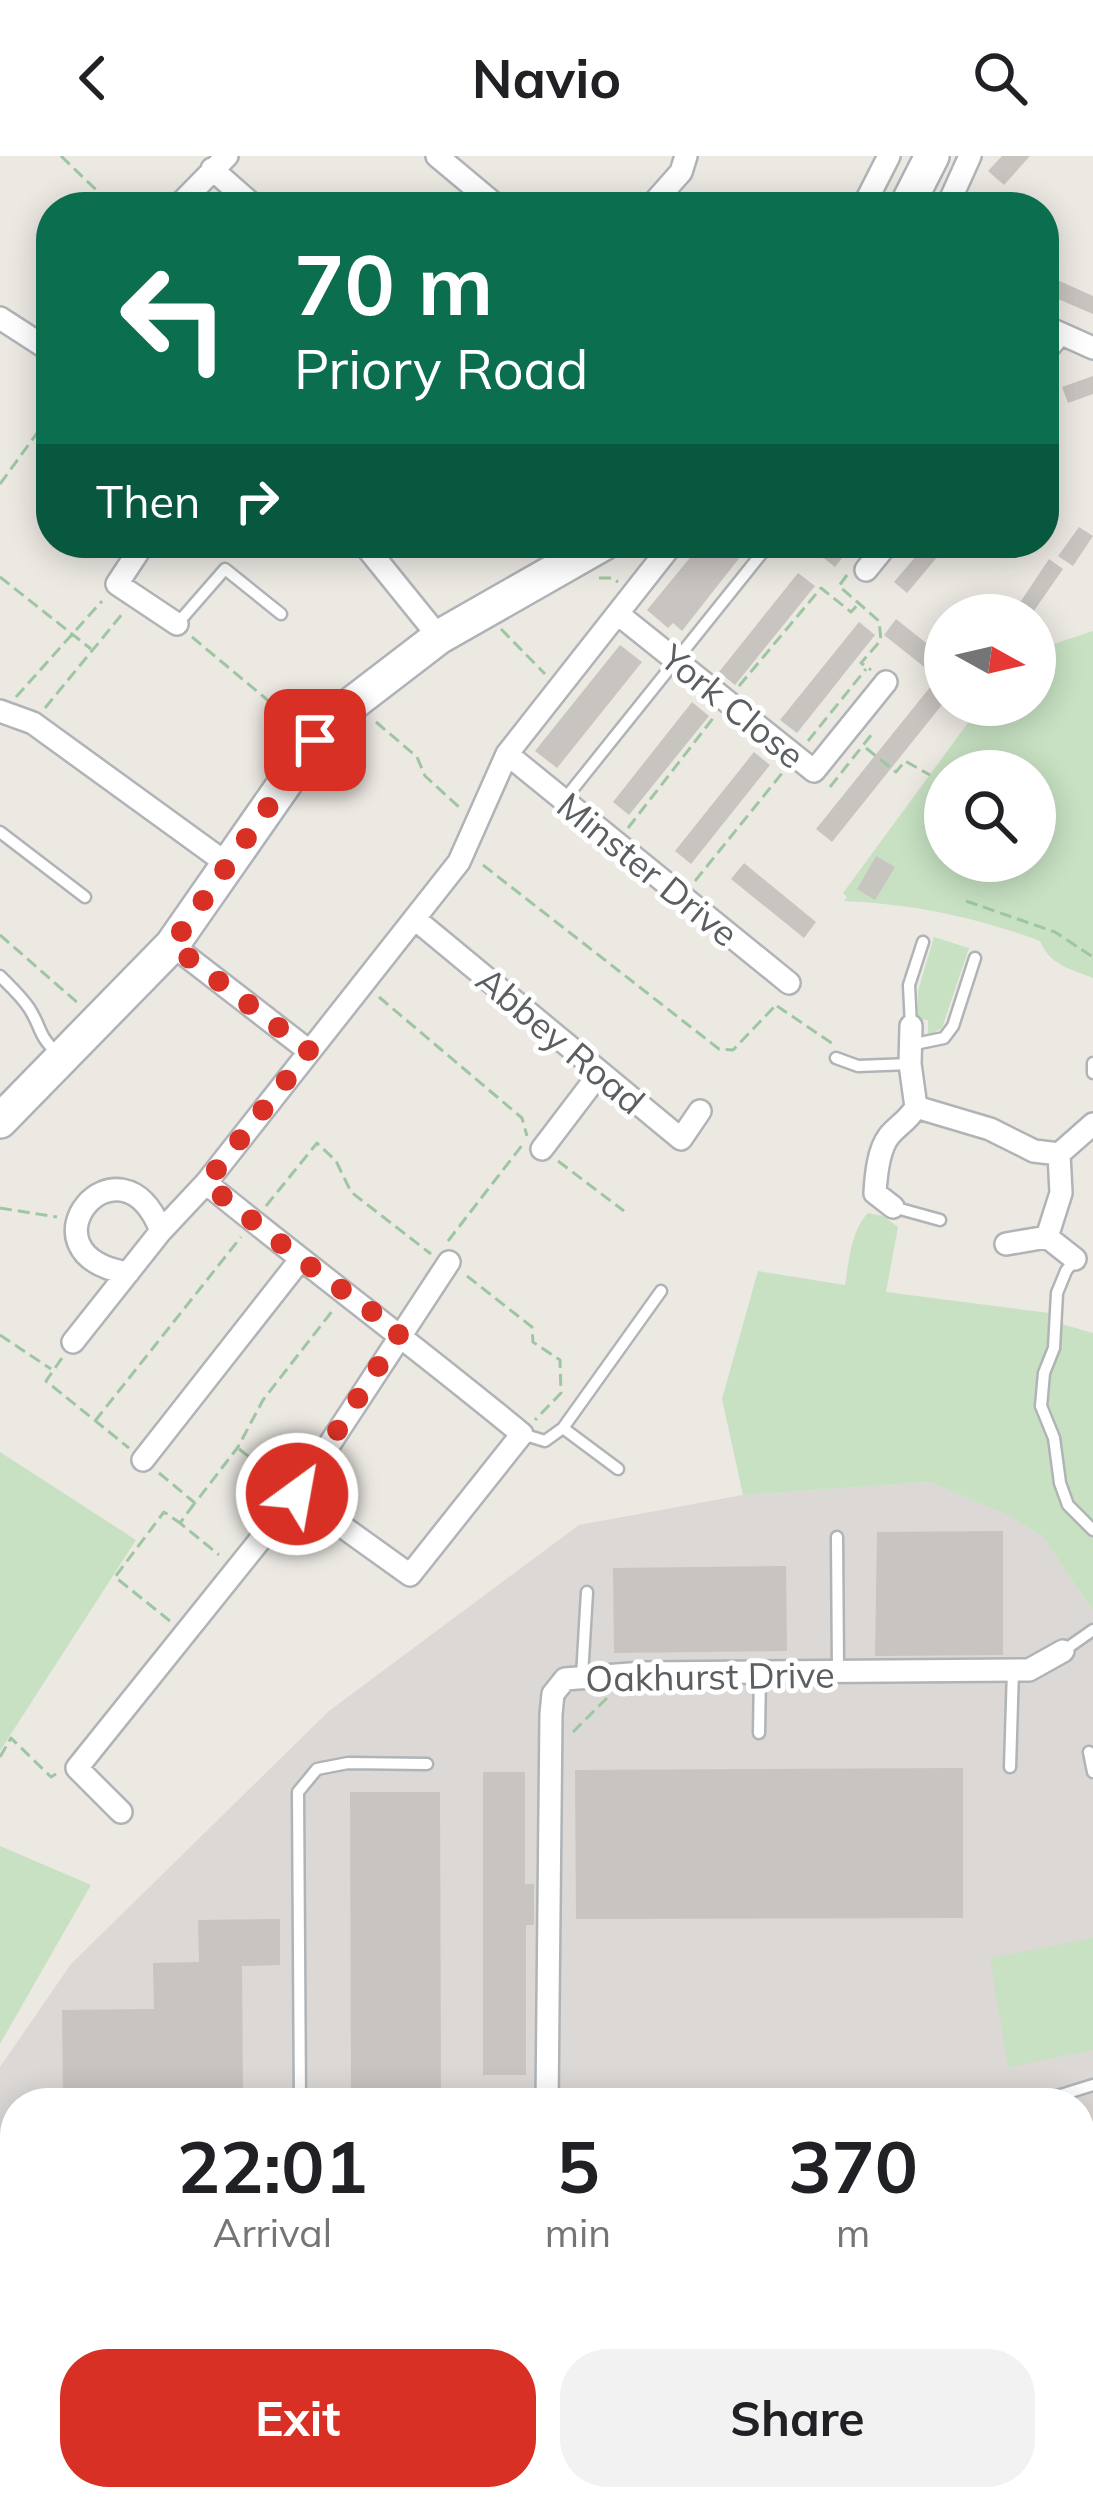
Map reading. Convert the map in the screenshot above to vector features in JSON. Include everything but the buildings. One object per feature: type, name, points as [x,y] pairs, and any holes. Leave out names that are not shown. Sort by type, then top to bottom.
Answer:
[{"type":"street","points":[[437,156],[480,192]]},
{"type":"street","points":[[663,192],[681,172],[686,156]]},
{"type":"street","points":[[871,192],[889,156]]},
{"type":"street","points":[[914,192],[932,156]]},
{"type":"street","points":[[954,192],[970,156]]},
{"type":"street","points":[[191,192],[219,162],[243,192]]},
{"type":"street","points":[[0,318],[36,341]]},
{"type":"street","points":[[1059,333],[1093,348]]},
{"type":"street","points":[[139,558],[127,591],[177,624]]},
{"type":"street","points":[[376,558],[439,637]]},
{"type":"street","points":[[0,1121],[172,945],[315,740],[353,703],[439,637],[578,558]]},
{"type":"street","points":[[74,1342],[459,862],[507,754],[661,558]]},
{"type":"street","points":[[866,570],[876,558]]},
{"type":"street","name":"York Close","points":[[618,614],[814,771],[847,732],[877,675]]},
{"type":"street","points":[[2,711],[32,723],[226,863]]},
{"type":"street","name":"Minster Drive","points":[[507,754],[789,983]]},
{"type":"street","name":"Abbey Road","points":[[415,920],[681,1139],[700,1111]]},
{"type":"street","points":[[172,945],[309,1051]]},
{"type":"street","points":[[893,1207],[875,1193],[876,1173],[886,1138],[916,1107],[910,1045]]},
{"type":"street","points":[[535,1144],[599,1074]]},
{"type":"street","points":[[916,1107],[990,1129],[1034,1151],[1059,1154],[1093,1124]]},
{"type":"street","points":[[1047,1237],[1061,1193],[1059,1154]]},
{"type":"street","points":[[206,1183],[400,1332],[522,1434],[410,1575],[297,1494]]},
{"type":"street","points":[[128,1273],[106,1269],[87,1256],[78,1241],[77,1220],[86,1200],[108,1189],[130,1194],[153,1211],[161,1231]]},
{"type":"street","points":[[1006,1244],[1047,1237],[1076,1258]]},
{"type":"street","points":[[122,1812],[76,1768],[297,1494],[444,1257]]},
{"type":"street","points":[[143,1460],[300,1259]]},
{"type":"street","name":"Oakhurst Drive","points":[[547,2088],[553,1694],[565,1678],[1029,1670],[1064,1651]]},
{"type":"lane","points":[[564,800],[758,558]]},
{"type":"lane","points":[[177,624],[225,569],[281,614]]},
{"type":"lane","points":[[0,832],[85,897]]},
{"type":"lane","points":[[910,1045],[909,985],[923,942]]},
{"type":"lane","points":[[840,1054],[858,1066],[910,1045],[944,1038],[953,1026],[975,958]]},
{"type":"lane","points":[[0,976],[26,1004],[39,1036],[62,1058]]},
{"type":"lane","points":[[1093,1063],[1093,1072]]},
{"type":"lane","points":[[893,1207],[940,1220]]},
{"type":"lane","points":[[1076,1258],[1058,1293],[1054,1348],[1044,1373],[1041,1406],[1054,1438],[1068,1505],[1093,1530]]},
{"type":"lane","points":[[522,1434],[545,1442],[562,1428],[661,1292]]},
{"type":"lane","points":[[562,1428],[618,1469]]},
{"type":"lane","points":[[837,1537],[838,1674]]},
{"type":"lane","points":[[583,1676],[587,1592]]},
{"type":"lane","points":[[1064,1651],[1093,1630]]},
{"type":"lane","points":[[1010,1767],[1013,1670]]},
{"type":"lane","points":[[758,1733],[760,1674]]},
{"type":"lane","points":[[1089,1752],[1093,1772]]},
{"type":"lane","points":[[300,2088],[298,1792],[317,1769],[427,1764]]},
{"type":"path","points":[[61,156],[99,192]]},
{"type":"path","points":[[0,484],[36,435]]},
{"type":"path","points":[[682,896],[795,757],[877,675],[861,663],[881,640],[879,621],[839,586],[848,574],[866,570]]},
{"type":"path","points":[[0,577],[92,650]]},
{"type":"path","points":[[590,578],[613,578],[633,595]]},
{"type":"path","points":[[616,843],[821,588],[851,612],[859,603]]},
{"type":"path","points":[[2,711],[74,632],[127,591]]},
{"type":"path","points":[[32,723],[92,650],[127,591]]},
{"type":"path","points":[[484,611],[558,688]]},
{"type":"path","points":[[177,624],[315,740]]},
{"type":"path","points":[[353,703],[418,757],[424,776],[475,820]]},
{"type":"path","points":[[847,732],[896,772],[905,760],[924,771]]},
{"type":"path","points":[[464,850],[719,1049],[733,1050],[776,1005],[789,983]]},
{"type":"path","points":[[966,901],[1055,932],[1093,957]]},
{"type":"path","points":[[0,935],[98,1021]]},
{"type":"path","points":[[364,984],[522,1118],[535,1144],[624,1210]]},
{"type":"path","points":[[776,1005],[840,1054]]},
{"type":"path","points":[[95,1421],[317,1143],[336,1161],[351,1192],[430,1254],[444,1257],[532,1328],[533,1342],[560,1360],[561,1393],[522,1434]]},
{"type":"path","points":[[444,1257],[535,1144]]},
{"type":"path","points":[[0,1208],[77,1220]]},
{"type":"path","points":[[180,1523],[238,1448],[263,1400],[346,1294]]},
{"type":"path","points":[[0,1335],[53,1370]]},
{"type":"path","points":[[74,1342],[46,1381],[196,1503]]},
{"type":"path","points":[[238,1448],[297,1494]]},
{"type":"path","points":[[185,1634],[115,1577],[164,1512],[237,1569]]},
{"type":"path","points":[[551,1755],[631,1674]]},
{"type":"path","points":[[0,1756],[11,1738],[51,1777],[56,1774]]},
{"type":"shaded area","points":[[929,1482],[1007,1515],[1042,1536],[1093,1611],[1093,2088],[0,2088],[0,2067],[71,1964],[329,1711],[579,1525],[743,1495]]},
{"type":"green space","points":[[1093,631],[1093,978],[1055,961],[1040,941],[991,925],[920,909],[844,901],[843,893],[924,783],[924,882],[1056,882],[1056,750],[948,750],[966,726],[1056,726],[1056,643]]},
{"type":"green space","points":[[934,937],[969,948],[942,1028],[928,1036],[928,1020],[918,1019],[918,991]]},
{"type":"green space","points":[[868,1213],[883,1216],[898,1227],[886,1292],[1049,1313],[1065,1325],[1093,1333],[1093,1611],[1042,1536],[1007,1515],[929,1482],[743,1495],[722,1399],[758,1271],[845,1285],[854,1237]]},
{"type":"green space","points":[[0,1452],[136,1540],[0,1751]]},
{"type":"green space","points":[[0,1846],[91,1885],[0,2044]]},
{"type":"green space","points":[[1093,1938],[1093,2050],[1008,2067],[990,1958]]},
{"type":"route","points":[[297,1494],[400,1332],[206,1183],[309,1051],[172,945],[315,740]]}]
